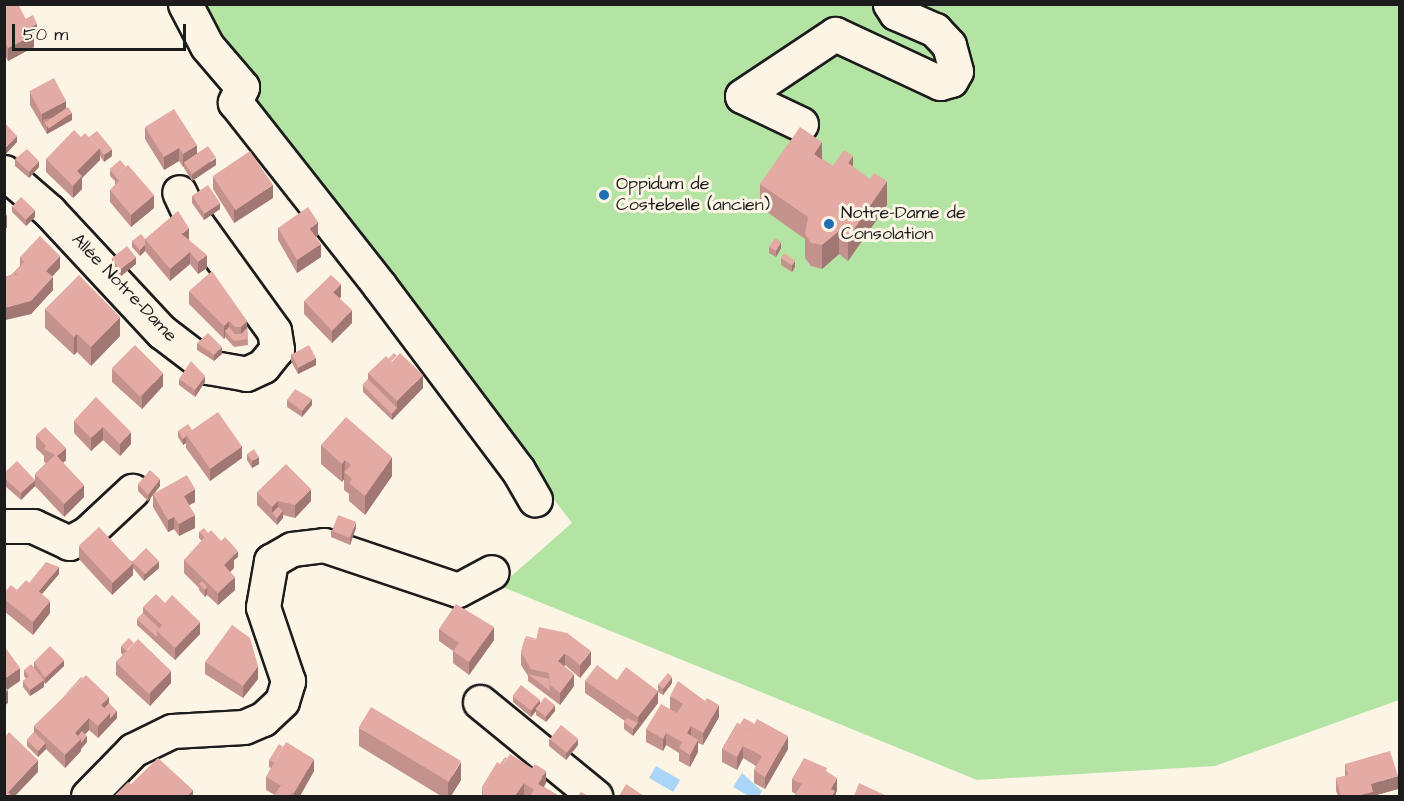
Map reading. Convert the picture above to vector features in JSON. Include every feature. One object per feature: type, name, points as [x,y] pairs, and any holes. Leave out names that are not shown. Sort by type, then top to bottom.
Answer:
[{"type":"street","points":[[185,4],[207,46],[242,87],[235,102],[379,285],[518,470],[535,500]]},
{"type":"street","points":[[801,124],[742,96],[835,34],[940,83],[951,80],[956,71],[949,45],[935,30],[896,13],[890,4]]},
{"type":"street","name":"Allée Notre-Dame","points":[[4,172],[49,211],[162,332],[208,367],[246,374],[263,366],[277,350],[274,331],[189,213],[179,192]]},
{"type":"street","points":[[5,527],[33,526],[69,543],[87,533],[132,491]]},
{"type":"street","points":[[88,796],[133,750],[172,731],[244,727],[263,719],[282,701],[288,681],[263,607],[271,561],[285,553],[324,545],[458,591],[492,572]]},
{"type":"street","points":[[480,702],[594,796]]},
{"type":"green space","points":[[179,5],[1399,5],[1399,700],[1215,766],[977,780],[500,586],[572,523],[286,153]]},
{"type":"water","points":[[656,766],[680,780],[673,792],[649,778]]},
{"type":"water","points":[[742,773],[762,791],[759,796],[749,796],[733,787]]},
{"type":"building","points":[[9,4],[18,4],[34,35],[8,48],[4,41],[4,7]]},
{"type":"building","points":[[33,15],[37,24],[30,28],[25,19]]},
{"type":"building","points":[[54,78],[66,101],[41,114],[29,91]]},
{"type":"building","points":[[68,107],[72,113],[49,128],[45,123]]},
{"type":"building","points":[[174,109],[197,145],[183,154],[179,148],[164,157],[145,127]]},
{"type":"building","points":[[5,123],[17,136],[4,148]]},
{"type":"building","name":"Notre-Dame de Consolation","points":[[800,127],[822,142],[814,154],[832,167],[844,150],[853,156],[848,163],[870,179],[874,173],[887,181],[848,238],[839,231],[822,245],[811,243],[805,234],[808,217],[760,184]]},
{"type":"building","points":[[74,130],[81,137],[85,133],[100,148],[77,171],[82,176],[73,186],[46,159]]},
{"type":"building","points":[[97,131],[112,149],[104,155],[89,137]]},
{"type":"building","points":[[208,146],[216,158],[192,174],[184,162]]},
{"type":"building","points":[[27,149],[39,161],[29,172],[15,159]]},
{"type":"building","points":[[250,151],[273,185],[236,210],[213,176]]},
{"type":"building","points":[[120,160],[126,167],[115,176],[109,169]]},
{"type":"building","points":[[128,165],[154,195],[131,215],[110,190],[119,181],[115,176]]},
{"type":"building","points":[[208,185],[220,203],[205,214],[192,196]]},
{"type":"building","points":[[21,197],[35,210],[26,219],[12,207]]},
{"type":"building","points":[[308,207],[318,222],[310,229],[321,244],[297,260],[278,228]]},
{"type":"building","points":[[178,211],[189,228],[182,234],[207,255],[198,262],[190,252],[170,269],[145,239]]},
{"type":"building","points":[[141,234],[145,239],[145,245],[140,250],[132,241]]},
{"type":"building","points":[[40,236],[60,256],[46,271],[53,277],[31,301],[5,308],[4,278],[17,275],[15,272],[24,262],[20,257]]},
{"type":"building","points":[[775,238],[781,242],[776,251],[769,247]]},
{"type":"building","points":[[127,246],[136,257],[120,269],[111,259]]},
{"type":"building","points":[[784,253],[795,261],[792,265],[781,258]]},
{"type":"building","points":[[21,265],[15,272],[15,276],[4,278],[11,275]]},
{"type":"building","points":[[212,271],[247,321],[241,327],[235,327],[229,321],[224,326],[189,291]]},
{"type":"building","points":[[79,275],[120,317],[91,347],[77,334],[74,337],[45,309]]},
{"type":"building","points":[[331,275],[341,284],[333,292],[352,310],[332,331],[304,301]]},
{"type":"building","points":[[229,327],[235,334],[241,334],[247,328],[248,339],[234,341],[225,331]]},
{"type":"building","points":[[208,333],[222,347],[214,355],[197,343]]},
{"type":"building","points":[[135,345],[163,373],[140,397],[112,368]]},
{"type":"building","points":[[309,345],[316,358],[298,368],[291,354]]},
{"type":"building","points":[[394,353],[397,356],[391,361],[388,359]]},
{"type":"building","points":[[400,353],[423,375],[397,401],[368,373],[386,356],[392,362]]},
{"type":"building","points":[[191,361],[205,376],[195,390],[179,379]]},
{"type":"building","points":[[368,379],[397,408],[391,414],[362,385]]},
{"type":"building","points":[[295,389],[312,399],[302,411],[287,400]]},
{"type":"building","points":[[96,397],[131,432],[120,444],[103,427],[91,438],[74,421]]},
{"type":"building","points":[[218,412],[242,446],[210,469],[186,434]]},
{"type":"building","points":[[346,417],[392,457],[365,496],[349,483],[352,479],[344,472],[351,465],[345,460],[342,464],[321,445]]},
{"type":"building","points":[[188,424],[192,430],[183,439],[178,431]]},
{"type":"building","points":[[45,427],[66,448],[57,456],[84,485],[64,504],[35,474],[55,455],[44,449],[46,446],[36,435]]},
{"type":"building","points":[[254,449],[259,457],[252,461],[247,454]]},
{"type":"building","points":[[17,461],[35,480],[21,493],[4,478],[4,473]]},
{"type":"building","points":[[286,464],[311,489],[295,505],[278,501],[272,507],[257,492]]},
{"type":"building","points":[[150,470],[160,479],[148,495],[138,484]]},
{"type":"building","points":[[187,475],[195,489],[184,496],[195,515],[179,524],[174,517],[168,520],[153,494]]},
{"type":"building","points":[[278,507],[283,511],[277,518],[272,513]]},
{"type":"building","points":[[338,515],[356,522],[350,538],[332,531]]},
{"type":"building","points":[[99,527],[133,564],[113,583],[79,546]]},
{"type":"building","points":[[204,528],[208,533],[205,538],[199,532]]},
{"type":"building","points":[[211,530],[234,555],[224,565],[235,577],[218,593],[184,560]]},
{"type":"building","points":[[225,537],[238,551],[233,555],[221,541]]},
{"type":"building","points":[[146,548],[159,561],[145,574],[133,561]]},
{"type":"building","points":[[46,562],[59,567],[39,591],[29,583]]},
{"type":"building","points":[[26,580],[50,601],[33,622],[4,599],[4,593],[11,585],[17,590]]},
{"type":"building","points":[[202,581],[207,587],[205,590],[199,584]]},
{"type":"building","points":[[156,594],[165,603],[172,595],[200,622],[175,648],[157,631],[162,625],[143,607]]},
{"type":"building","points":[[456,604],[494,627],[469,662],[453,651],[459,643],[439,629]]},
{"type":"building","points":[[143,613],[159,628],[157,637],[137,619]]},
{"type":"building","points":[[232,625],[250,638],[258,666],[243,686],[205,662]]},
{"type":"building","points":[[539,627],[567,633],[591,651],[580,665],[565,653],[558,661],[574,674],[560,693],[550,685],[549,673],[531,669],[521,652],[525,638],[536,640]]},
{"type":"building","points":[[129,638],[134,643],[126,651],[121,646]]},
{"type":"building","points":[[138,639],[171,671],[149,694],[116,662]]},
{"type":"building","points":[[50,646],[64,660],[45,678],[34,662]]},
{"type":"building","points":[[4,647],[20,668],[4,679]]},
{"type":"building","points":[[31,664],[44,680],[30,690],[23,681],[29,676],[24,670]]},
{"type":"building","points":[[597,665],[617,680],[626,667],[658,691],[638,717],[585,681]]},
{"type":"building","points":[[668,673],[672,677],[663,689],[658,685]]},
{"type":"building","points":[[528,674],[549,679],[550,691]]},
{"type":"building","points":[[86,675],[109,697],[101,705],[110,713],[98,726],[89,718],[75,733],[81,739],[65,755],[34,726]]},
{"type":"building","points":[[81,677],[83,678],[62,698]]},
{"type":"building","points":[[678,681],[705,701],[707,698],[719,705],[703,733],[691,726],[687,733],[698,740],[690,755],[679,748],[682,742],[666,733],[663,739],[646,729],[661,704],[677,713],[683,704],[670,696]]},
{"type":"building","points":[[521,685],[540,700],[531,711],[512,696]]},
{"type":"building","points":[[545,697],[555,705],[546,717],[536,709]]},
{"type":"building","points":[[109,703],[117,711],[110,719],[110,713],[104,708]]},
{"type":"building","points":[[371,707],[461,761],[449,782],[359,728]]},
{"type":"building","points":[[627,718],[638,723],[633,729],[624,722]]},
{"type":"building","points":[[744,718],[755,724],[751,731],[740,724]]},
{"type":"building","points":[[757,719],[788,736],[765,777],[754,770],[762,756],[743,746],[737,757],[722,749],[737,723],[751,731]]},
{"type":"building","points":[[561,725],[578,739],[567,753],[550,739]]},
{"type":"building","points":[[82,731],[87,736],[81,743],[78,736]]},
{"type":"building","points":[[9,732],[38,760],[8,792],[12,796],[4,796],[4,738]]},
{"type":"building","points":[[34,732],[46,743],[38,751],[26,740]]},
{"type":"building","points":[[286,742],[314,759],[294,793],[266,777]]},
{"type":"building","points":[[279,744],[283,747],[274,763],[269,760]]},
{"type":"building","points":[[1390,751],[1398,776],[1371,784],[1373,792],[1357,796],[1341,796],[1336,778],[1348,775],[1345,764]]},
{"type":"building","points":[[510,754],[532,768],[535,764],[546,771],[538,784],[559,796],[530,796],[534,790],[524,783],[515,796],[483,795],[482,787],[497,762],[502,766]]},
{"type":"building","points":[[158,758],[193,790],[187,796],[114,796],[128,782],[131,784]]},
{"type":"building","points":[[804,758],[827,768],[826,771],[837,778],[831,789],[835,791],[832,796],[794,796],[802,784],[792,779]]},
{"type":"building","points":[[859,783],[887,796],[854,796]]},
{"type":"building","points":[[626,784],[644,796],[619,796]]},
{"type":"building","points":[[281,785],[293,792],[290,796],[274,796]]},
{"type":"place","name":"Oppidum de Costebelle (ancien)","points":[[604,195]]},
{"type":"place","name":"Notre-Dame de Consolation","points":[[829,224]]}]
